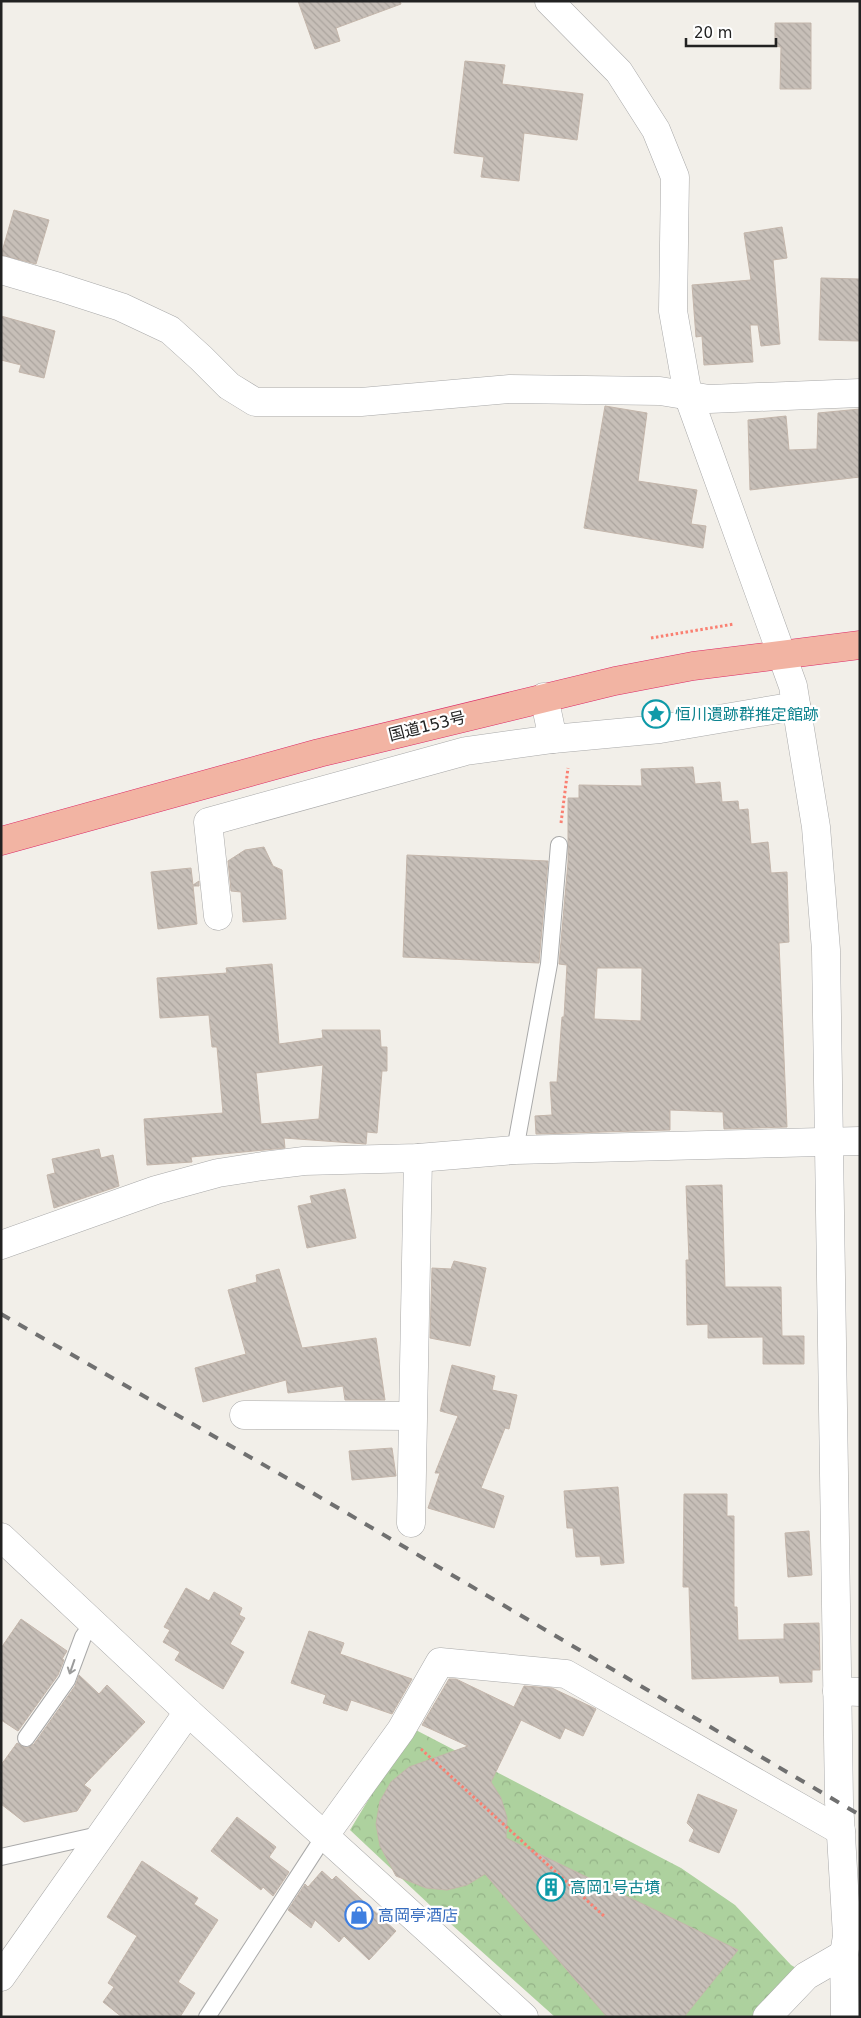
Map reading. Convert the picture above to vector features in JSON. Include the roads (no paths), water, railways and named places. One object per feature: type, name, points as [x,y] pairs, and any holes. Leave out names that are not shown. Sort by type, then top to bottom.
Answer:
[{"type":"highway","name":"国道153号","points":[[1,841],[319,753],[544,697],[693,666],[860,645]]},
{"type":"street","points":[[549,1],[619,72],[656,130],[675,177],[673,312],[688,395],[793,686],[816,827],[826,950],[828,1143],[848,1691],[840,1831],[850,1945],[845,2017]]},
{"type":"street","points":[[1,270],[121,308],[170,330],[202,358],[229,386],[255,402],[362,402],[510,388],[660,391],[709,399],[860,393]]},
{"type":"street","points":[[544,697],[562,738]]},
{"type":"street","points":[[218,916],[208,822],[466,751],[562,738],[660,729],[796,706]]},
{"type":"street","points":[[1,1245],[156,1190],[218,1173],[304,1161],[418,1158],[515,1150],[860,1141]]},
{"type":"street","points":[[411,1523],[418,1158]]},
{"type":"street","points":[[244,1416],[412,1416]]},
{"type":"street","points":[[1,1537],[188,1712],[524,2017]]},
{"type":"street","points":[[325,1835],[400,1730],[440,1662],[566,1674],[840,1831]]},
{"type":"street","points":[[1,1977],[188,1712]]},
{"type":"street","points":[[767,2017],[806,1976],[850,1945]]},
{"type":"lane","points":[[515,1150],[549,964],[559,846]]},
{"type":"lane","points":[[26,1738],[67,1680],[83,1637],[93,1623]]},
{"type":"lane","points":[[1,1857],[103,1834]]},
{"type":"lane","points":[[207,2017],[325,1835]]},
{"type":"railway","points":[[1,1314],[311,1492],[860,1815]]},
{"type":"place","name":"恒川遺跡群推定館跡","points":[[656,714]]},
{"type":"place","name":"高岡1号古墳","points":[[551,1887]]},
{"type":"place","name":"高岡亭酒店","points":[[359,1915]]}]
